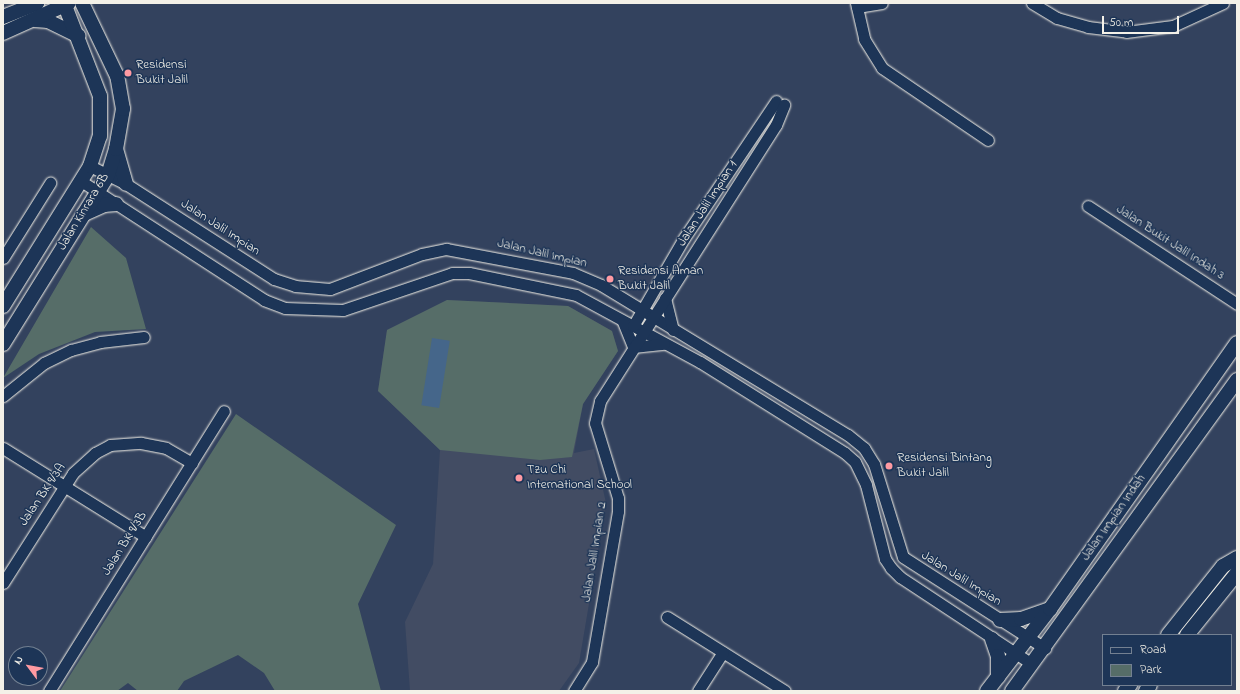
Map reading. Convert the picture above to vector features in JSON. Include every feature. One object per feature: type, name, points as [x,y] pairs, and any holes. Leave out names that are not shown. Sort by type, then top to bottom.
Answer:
[{"type":"street","points":[[3,17],[37,3]]},
{"type":"street","name":"Jalan Kinrara 6B","points":[[3,344],[108,175],[116,149],[123,109],[117,76],[97,31],[82,3]]},
{"type":"street","points":[[96,3],[94,12],[97,31]]},
{"type":"street","points":[[882,3],[856,5],[864,39],[882,68],[988,140]]},
{"type":"street","points":[[1032,3],[1058,18],[1088,27],[1126,32],[1173,26],[1223,3]]},
{"type":"street","points":[[3,33],[35,20],[66,4]]},
{"type":"street","name":"Jalan Kinrara 6B","points":[[3,306],[90,166],[100,136],[101,108],[79,36],[66,4]]},
{"type":"street","points":[[35,20],[48,21],[79,36]]},
{"type":"street","name":"Jalan Jalil Impian 1","points":[[632,326],[760,121],[780,103],[774,129],[643,332]]},
{"type":"street","points":[[760,121],[774,129]]},
{"type":"street","points":[[116,149],[126,184]]},
{"type":"street","name":"Jalan Jalil Impian","points":[[90,166],[126,184],[274,279],[295,286],[330,289],[422,254],[446,249],[573,273],[601,284],[673,330],[848,435],[864,448],[874,464],[903,557],[1044,648]]},
{"type":"street","points":[[81,181],[98,190],[116,204],[264,300],[284,308],[344,310],[369,304],[434,277],[469,273],[576,295],[706,366],[855,462],[866,485],[885,558],[891,568],[992,639],[1032,664]]},
{"type":"street","points":[[3,258],[50,183]]},
{"type":"street","points":[[83,214],[104,205],[116,204]]},
{"type":"street","name":"Jalan Bukit Jalil Indah 3","points":[[1088,206],[1237,304]]},
{"type":"street","points":[[626,300],[652,293]]},
{"type":"street","points":[[664,298],[673,330]]},
{"type":"street","points":[[622,321],[633,347],[665,344]]},
{"type":"street","name":"Jalan Jalil Impian 2","points":[[574,691],[592,662],[618,511],[618,498],[595,423],[600,401],[643,332]]},
{"type":"street","points":[[3,396],[44,363],[71,350],[100,342],[144,337]]},
{"type":"street","name":"Jalan Impian Indah","points":[[987,691],[1050,609],[1237,343]]},
{"type":"street","name":"Jalan Impian Indah","points":[[1012,691],[1237,380]]},
{"type":"street","name":"Jalan BK 9/3B","points":[[49,691],[224,411]]},
{"type":"street","name":"Jalan BK 9/3A","points":[[3,583],[64,486],[95,453],[127,442],[166,448],[192,463]]},
{"type":"street","points":[[3,448],[146,537]]},
{"type":"street","points":[[1169,634],[1223,566],[1237,558]]},
{"type":"street","points":[[1188,634],[1237,573]]},
{"type":"street","points":[[1000,620],[1021,619],[1050,609]]},
{"type":"street","points":[[667,617],[785,691]]},
{"type":"street","points":[[992,639],[998,656],[998,677]]},
{"type":"street","points":[[698,691],[723,652]]},
{"type":"shaded area","name":"Tzu Chi International School","points":[[447,300],[568,306],[612,331],[618,351],[583,404],[574,453],[594,449],[606,503],[579,663],[559,691],[410,691],[405,622],[433,564],[440,450],[378,391],[387,330]]},
{"type":"shaded area","points":[[432,338],[450,341],[439,408],[421,405]]},
{"type":"green space","points":[[91,227],[126,258],[146,329],[95,332],[39,354],[3,378]]},
{"type":"green space","points":[[447,300],[568,306],[612,331],[618,351],[583,404],[572,457],[540,460],[440,450],[378,391],[387,330]]},
{"type":"green space","points":[[236,414],[396,525],[358,604],[381,691],[275,691],[264,673],[238,655],[184,681],[177,691],[138,691],[128,683],[117,691],[60,691]]},
{"type":"place","name":"Residensi Bukit Jalil","points":[[128,73]]},
{"type":"place","name":"Residensi Aman Bukit Jalil","points":[[610,279]]},
{"type":"place","name":"Residensi Bintang Bukit Jalil","points":[[889,466]]},
{"type":"place","name":"Tzu Chi International School","points":[[519,478]]}]
